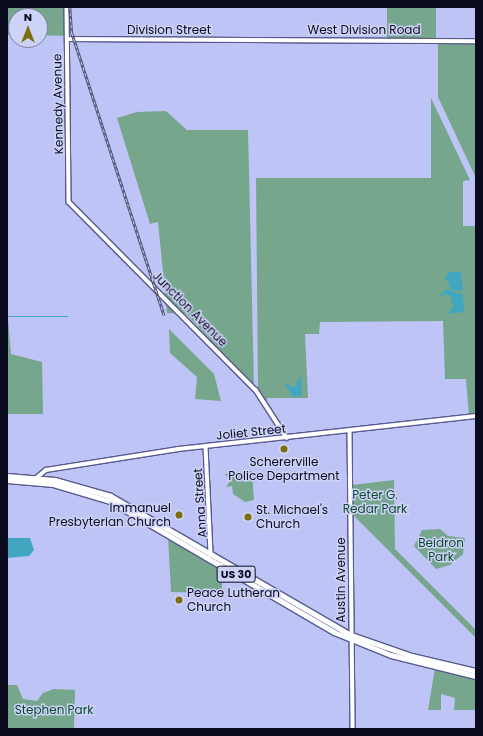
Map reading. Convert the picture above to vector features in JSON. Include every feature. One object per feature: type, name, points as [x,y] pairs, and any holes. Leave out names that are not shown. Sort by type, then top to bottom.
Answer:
[{"type":"main road","name":"US 30","points":[[7,476],[77,485],[119,500],[210,555],[300,614],[391,655],[476,676]]},
{"type":"main road","name":"US 30","points":[[7,480],[35,479]]},
{"type":"main road","name":"US 30","points":[[351,638],[412,656],[476,671]]},
{"type":"street","name":"Kennedy Avenue","points":[[67,7],[69,202]]},
{"type":"street","name":"Division Street","points":[[67,39],[252,40]]},
{"type":"street","name":"West Division Road","points":[[252,40],[476,41]]},
{"type":"street","name":"Junction Avenue","points":[[69,202],[256,390],[287,438]]},
{"type":"street","name":"Joliet Street","points":[[35,479],[46,470],[206,447],[350,432],[476,416]]},
{"type":"street","name":"Austin Avenue","points":[[350,432],[353,729]]},
{"type":"street","name":"Anna Street","points":[[206,447],[210,555]]},
{"type":"green space","points":[[7,7],[64,7],[65,36],[48,35],[48,8],[8,8],[7,35]]},
{"type":"green space","points":[[387,7],[436,7],[436,40],[387,40]]},
{"type":"green space","points":[[438,43],[476,43],[476,178],[438,97]]},
{"type":"green space","points":[[431,98],[470,180],[463,181],[463,226],[476,226],[476,416],[469,417],[466,379],[445,379],[443,321],[320,322],[319,334],[305,334],[308,398],[267,398],[267,407],[258,389],[256,178],[431,178]]},
{"type":"green space","points":[[166,111],[187,130],[248,130],[254,386],[186,314],[167,313],[158,222],[150,224],[117,118],[137,112]]},
{"type":"green space","points":[[8,318],[11,354],[42,362],[43,414],[7,414]]},
{"type":"green space","points":[[169,329],[214,374],[221,401],[195,399],[197,377],[170,353]]},
{"type":"green space","points":[[252,471],[254,500],[245,502],[233,494],[232,486],[226,487],[230,481],[225,474]]},
{"type":"green space","name":"Peter G. Redar Park","points":[[394,480],[395,549],[476,630],[476,638],[352,514],[352,485]]},
{"type":"green space","name":"Beidron Park","points":[[440,529],[448,536],[465,538],[463,554],[450,565],[436,569],[414,546],[422,530]]},
{"type":"green space","points":[[168,537],[222,569],[222,593],[171,592]]},
{"type":"green space","points":[[435,668],[476,679],[476,710],[454,710],[455,698],[441,694],[441,710],[428,710]]},
{"type":"green space","name":"Stephen Park","points":[[7,685],[17,685],[23,699],[37,701],[43,693],[54,689],[75,690],[74,728],[77,729],[7,729]]},
{"type":"water","points":[[449,272],[461,272],[463,291],[451,290],[445,277]]},
{"type":"water","points":[[446,289],[463,295],[464,312],[448,314],[453,307],[451,297],[447,294],[439,297]]},
{"type":"water","points":[[301,375],[302,395],[293,397],[284,382],[294,388]]},
{"type":"water","points":[[7,538],[30,538],[34,550],[29,556],[7,558]]},
{"type":"waterway","points":[[7,316],[67,316]]},
{"type":"railway","points":[[70,7],[72,33],[164,315]]},
{"type":"place","name":"Schererville Police Department","points":[[284,449]]},
{"type":"place","name":"Immanuel Presbyterian Church","points":[[179,515]]},
{"type":"place","name":"St. Michael's Church","points":[[248,517]]},
{"type":"place","name":"Peace Lutheran Church","points":[[179,600]]}]
